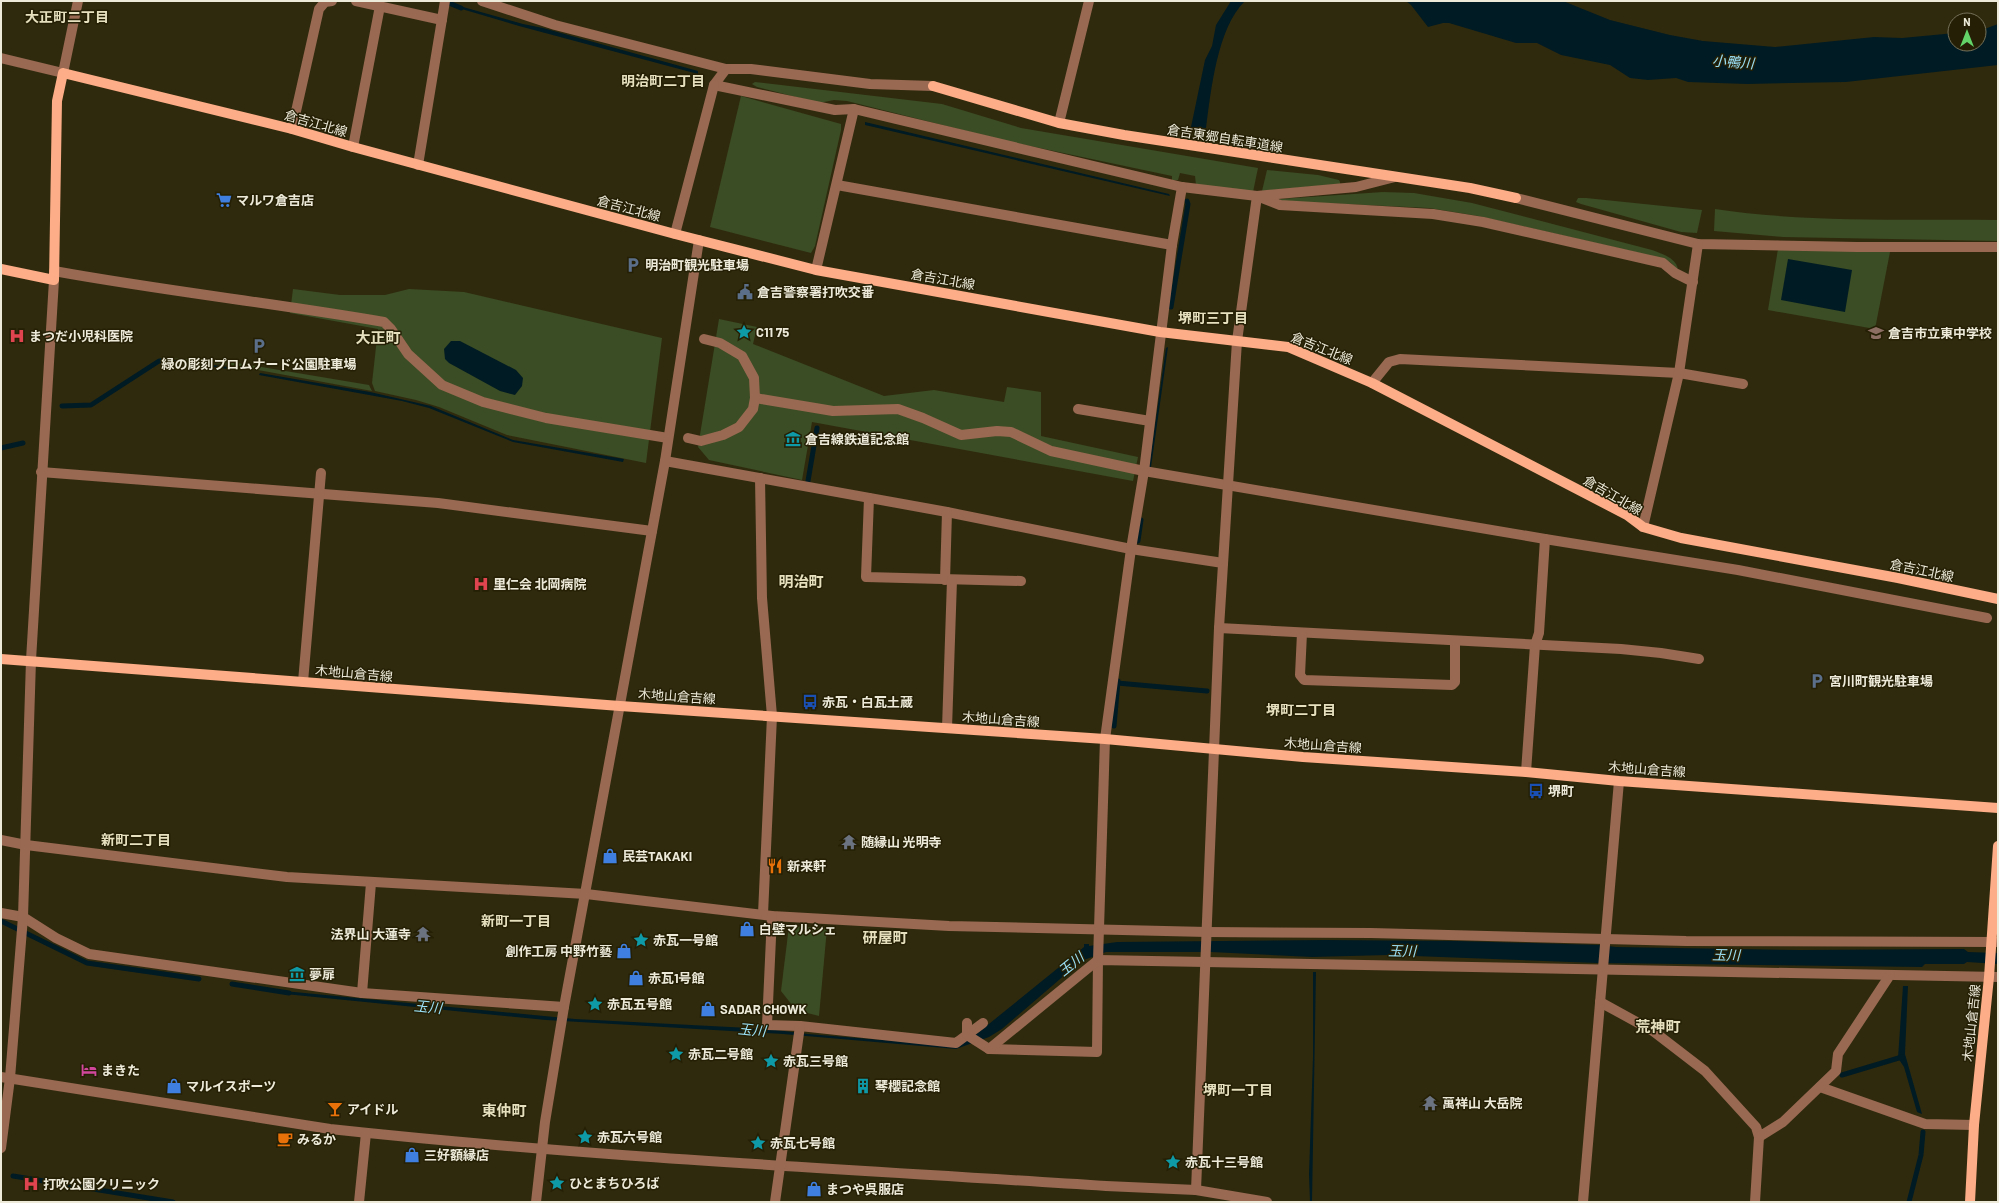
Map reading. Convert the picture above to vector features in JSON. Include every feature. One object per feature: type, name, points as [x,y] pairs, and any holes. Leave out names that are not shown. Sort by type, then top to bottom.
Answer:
[{"type":"main road","name":"倉吉江北線","points":[[63,73],[292,129],[352,147],[675,234],[816,270],[1160,332],[1288,347],[1372,383],[1627,515],[1643,528],[1708,544],[1898,578],[1998,599]]},
{"type":"main road","points":[[1,269],[54,275],[57,101],[63,73]]},
{"type":"main road","name":"倉吉東郷自転車道線","points":[[933,86],[1059,123],[1124,135],[1470,188],[1516,198]]},
{"type":"main road","name":"木地山倉吉線","points":[[1,659],[31,660],[620,706],[1105,738],[1303,757],[1526,772],[1619,781],[1998,808]]},
{"type":"main road","name":"木地山倉吉線","points":[[1970,1202],[1974,1124],[1992,976],[1998,846]]},
{"type":"street","points":[[1,58],[63,73],[78,1]]},
{"type":"street","points":[[292,129],[319,9],[325,2],[332,1]]},
{"type":"street","points":[[356,1],[442,20]]},
{"type":"street","points":[[418,164],[445,1]]},
{"type":"street","points":[[482,1],[555,25],[726,69],[751,69],[870,84],[933,86]]},
{"type":"street","points":[[1059,123],[1066,100],[1089,1]]},
{"type":"street","points":[[352,147],[380,6]]},
{"type":"street","points":[[675,234],[714,85],[726,69]]},
{"type":"street","points":[[714,85],[835,110],[854,109],[1182,187],[1257,196],[1356,186],[1395,177]]},
{"type":"street","points":[[816,270],[854,109]]},
{"type":"street","points":[[837,185],[1172,245]]},
{"type":"street","points":[[967,1035],[990,1049],[1097,1052],[1098,960],[1105,738],[1131,549],[1144,470],[1172,245],[1182,187]]},
{"type":"street","points":[[1257,196],[1280,205],[1433,214],[1482,222],[1663,263],[1675,273],[1693,282]]},
{"type":"street","points":[[1196,1190],[1204,962],[1207,932],[1213,749],[1219,628],[1237,342],[1257,196]]},
{"type":"street","points":[[1516,198],[1698,244],[1857,247],[1998,247]]},
{"type":"street","points":[[536,1202],[542,1149],[564,1007],[665,461],[699,240]]},
{"type":"street","points":[[1643,528],[1679,373],[1698,244]]},
{"type":"street","points":[[1,1148],[6,1078],[23,917],[31,660],[41,472],[54,275],[238,301],[322,311],[384,322],[391,328],[408,354],[442,385],[483,402],[546,418],[668,438]]},
{"type":"street","points":[[688,438],[701,441],[723,435],[739,427],[753,409],[755,398],[754,378],[742,356],[720,344],[704,339]]},
{"type":"street","points":[[1372,383],[1389,362],[1400,359],[1679,373],[1743,384]]},
{"type":"street","points":[[755,398],[833,411],[898,409],[961,435],[997,431],[1011,432],[1051,451],[1144,470],[1545,539],[1738,570],[1987,618]]},
{"type":"street","points":[[1078,409],[1150,421]]},
{"type":"street","points":[[665,461],[947,512],[1131,549],[1223,563]]},
{"type":"street","points":[[41,472],[320,492],[438,503],[652,531]]},
{"type":"street","points":[[303,682],[321,473]]},
{"type":"street","points":[[760,478],[762,598],[772,716],[767,1025],[800,1026],[956,1042],[983,1023]]},
{"type":"street","points":[[869,498],[866,577],[1021,581]]},
{"type":"street","points":[[947,512],[947,728]]},
{"type":"street","points":[[1526,772],[1535,645],[1539,633],[1545,539]]},
{"type":"street","points":[[1219,628],[1662,653],[1699,659]]},
{"type":"street","points":[[1302,633],[1300,675],[1304,680],[1452,685],[1455,682],[1455,641]]},
{"type":"street","points":[[1583,1202],[1619,781]]},
{"type":"street","points":[[1,840],[26,845],[287,877],[371,883],[586,894],[768,915],[949,926],[1207,932],[1371,933],[1686,941],[1993,943]]},
{"type":"street","points":[[362,993],[371,883]]},
{"type":"street","points":[[1,913],[23,917],[56,938],[89,954],[362,993],[564,1007]]},
{"type":"street","points":[[990,1049],[1098,960],[1992,976]]},
{"type":"street","points":[[1759,1137],[1784,1122],[1836,1071],[1838,1054],[1890,975]]},
{"type":"street","points":[[1600,1002],[1653,1031],[1705,1071],[1756,1127],[1759,1137],[1756,1202]]},
{"type":"street","points":[[967,1023],[967,1035]]},
{"type":"street","points":[[775,1202],[800,1026]]},
{"type":"street","points":[[6,1078],[314,1127],[366,1133],[542,1149],[1106,1186],[1196,1190],[1267,1202]]},
{"type":"street","points":[[1820,1087],[1925,1124],[1974,1124]]},
{"type":"street","points":[[359,1202],[366,1133]]},
{"type":"green space","points":[[755,82],[942,104],[1021,128],[1258,168],[1253,192],[1196,185],[1195,176],[1180,173],[1178,180],[1172,180],[1172,176],[1006,141],[847,101],[834,100],[819,103],[757,87],[752,84]]},
{"type":"green space","points":[[741,96],[841,124],[841,130],[815,246],[811,253],[710,227]]},
{"type":"green space","points":[[1267,170],[1318,175],[1339,180],[1340,184],[1262,191]]},
{"type":"green space","points":[[1383,192],[1414,193],[1472,203],[1652,250],[1672,259],[1678,270],[1670,262],[1661,258],[1478,216],[1429,208],[1281,201],[1280,199]]},
{"type":"green space","points":[[1578,198],[1702,210],[1697,233],[1681,232],[1581,204],[1576,202]]},
{"type":"green space","points":[[1715,209],[1821,218],[1998,220],[1998,241],[1783,237],[1714,231]]},
{"type":"green space","points":[[1778,249],[1890,252],[1875,329],[1768,310]]},
{"type":"green space","points":[[293,289],[340,295],[385,295],[409,289],[464,292],[662,338],[646,463],[507,435],[439,407],[416,400],[375,391],[372,383],[378,329],[290,313]]},
{"type":"green space","points":[[719,319],[757,327],[753,344],[884,396],[934,390],[1004,402],[1007,387],[1041,392],[1041,436],[1138,457],[1133,481],[812,422],[802,480],[709,460],[698,447]]},
{"type":"green space","points":[[168,358],[237,363],[369,385],[372,391],[237,366]]},
{"type":"green space","points":[[789,926],[827,928],[819,1016],[796,1010],[781,991]]},
{"type":"water","points":[[1231,1],[1245,1],[1235,13],[1222,43],[1213,79],[1206,128],[1191,127],[1205,60],[1212,46],[1216,25]]},
{"type":"water","name":"小鴨川","points":[[1406,1],[1563,1],[1610,20],[1670,35],[1703,41],[1775,47],[1874,37],[1902,38],[1947,34],[1947,52],[1987,52],[1987,28],[1998,24],[1998,65],[1846,82],[1747,84],[1688,82],[1676,78],[1648,80],[1630,78],[1610,65],[1561,55],[1537,43],[1516,43],[1449,23],[1428,27],[1411,5]]},
{"type":"water","points":[[456,5],[698,71],[698,74],[519,26],[455,7]]},
{"type":"water","points":[[865,122],[1169,194],[1170,196],[865,125]]},
{"type":"water","points":[[1788,259],[1852,270],[1845,312],[1781,300]]},
{"type":"water","points":[[451,341],[460,341],[516,370],[523,378],[522,386],[515,395],[500,391],[449,363],[445,359],[444,349]]},
{"type":"water","points":[[1168,347],[1151,467],[1149,467],[1166,348]]},
{"type":"water","points":[[164,359],[237,368],[236,370],[161,360]]},
{"type":"water","points":[[260,373],[370,392],[431,406],[513,440],[624,459],[623,462],[513,442],[429,408],[402,401],[259,375]]},
{"type":"water","points":[[1325,940],[1457,941],[1600,945],[1616,947],[1800,950],[1964,949],[1968,952],[1998,953],[1998,964],[1967,962],[1964,964],[1925,964],[1922,967],[1597,963],[1388,955],[1312,957],[1211,952],[1106,952],[1081,961],[1002,1029],[989,1037],[956,1049],[783,1034],[546,1020],[285,994],[284,991],[575,1019],[768,1029],[808,1034],[957,1046],[979,1032],[1084,947],[1084,944],[1089,944],[1089,946],[1117,942]]},
{"type":"water","points":[[1313,972],[1316,972],[1312,1202],[1310,1202],[1309,1174],[1313,1057]]},
{"type":"water","points":[[1903,986],[1908,986],[1905,1054],[1922,1114],[1917,1112],[1904,1067],[1898,1058]]},
{"type":"waterway","points":[[444,1],[461,8]]},
{"type":"waterway","points":[[1171,307],[1188,204],[1187,201]]},
{"type":"waterway","points":[[62,406],[91,405],[159,361],[167,361]]},
{"type":"waterway","points":[[808,481],[817,428]]},
{"type":"waterway","points":[[1,448],[23,443]]},
{"type":"waterway","points":[[1138,541],[1141,520]]},
{"type":"waterway","points":[[1114,726],[1118,681]]},
{"type":"waterway","points":[[1117,683],[1207,691]]},
{"type":"waterway","points":[[1,921],[87,963],[199,979]]},
{"type":"waterway","name":"玉川","points":[[232,984],[289,993]]},
{"type":"waterway","points":[[1842,1075],[1902,1057]]},
{"type":"waterway","points":[[1909,1202],[1921,1155],[1923,1132]]},
{"type":"waterway","points":[[13,1176],[173,1202]]},
{"type":"place","name":"マルワ倉吉店","points":[[224,200]]},
{"type":"place","name":"明治町観光駐車場","points":[[633,265]]},
{"type":"place","name":"倉吉警察署打吹交番","points":[[745,292]]},
{"type":"place","name":"C11 75","points":[[744,332]]},
{"type":"place","name":"倉吉市立東中学校","points":[[1876,333]]},
{"type":"place","name":"まつだ小児科医院","points":[[17,336]]},
{"type":"place","name":"緑の彫刻プロムナード公園駐車場","points":[[259,346]]},
{"type":"place","name":"倉吉線鉄道記念館","points":[[793,439]]},
{"type":"place","name":"里仁会 北岡病院","points":[[481,584]]},
{"type":"place","name":"宮川町観光駐車場","points":[[1817,681]]},
{"type":"place","name":"赤瓦・白瓦土蔵","points":[[810,702]]},
{"type":"place","name":"堺町","points":[[1536,791]]},
{"type":"place","name":"随縁山 光明寺","points":[[849,842]]},
{"type":"place","name":"民芸TAKAKI","points":[[610,856]]},
{"type":"place","name":"新来軒","points":[[775,866]]},
{"type":"place","name":"白壁マルシェ","points":[[747,929]]},
{"type":"place","name":"法界山 大蓮寺","points":[[423,934]]},
{"type":"place","name":"赤瓦一号館","points":[[641,940]]},
{"type":"place","name":"創作工房 中野竹藝","points":[[624,951]]},
{"type":"place","name":"夢扉","points":[[297,974]]},
{"type":"place","name":"赤瓦1号館","points":[[636,978]]},
{"type":"place","name":"赤瓦五号館","points":[[595,1004]]},
{"type":"place","name":"SADAR CHOWK","points":[[708,1009]]},
{"type":"place","name":"赤瓦二号館","points":[[676,1054]]},
{"type":"place","name":"赤瓦三号館","points":[[771,1061]]},
{"type":"place","name":"まきた","points":[[89,1070]]},
{"type":"place","name":"マルイスポーツ","points":[[174,1086]]},
{"type":"place","name":"琴櫻記念館","points":[[863,1086]]},
{"type":"place","name":"萬祥山 大岳院","points":[[1430,1103]]},
{"type":"place","name":"アイドル","points":[[335,1109]]},
{"type":"place","name":"赤瓦六号館","points":[[585,1137]]},
{"type":"place","name":"みるか","points":[[285,1139]]},
{"type":"place","name":"赤瓦七号館","points":[[758,1143]]},
{"type":"place","name":"三好額縁店","points":[[412,1155]]},
{"type":"place","name":"赤瓦十三号館","points":[[1173,1162]]},
{"type":"place","name":"ひとまちひろば","points":[[557,1183]]},
{"type":"place","name":"打吹公園クリニック","points":[[31,1184]]},
{"type":"place","name":"まつや呉服店","points":[[814,1189]]},
{"type":"district","name":"大正町二丁目","points":[[67,17]]},
{"type":"district","name":"明治町二丁目","points":[[663,81]]},
{"type":"district","name":"堺町三丁目","points":[[1213,318]]},
{"type":"district","name":"大正町","points":[[378,338]]},
{"type":"district","name":"明治町","points":[[801,582]]},
{"type":"district","name":"堺町二丁目","points":[[1301,710]]},
{"type":"district","name":"新町二丁目","points":[[136,840]]},
{"type":"district","name":"新町一丁目","points":[[516,921]]},
{"type":"district","name":"研屋町","points":[[885,938]]},
{"type":"district","name":"荒神町","points":[[1658,1027]]},
{"type":"district","name":"堺町一丁目","points":[[1238,1090]]},
{"type":"district","name":"東仲町","points":[[504,1111]]}]
